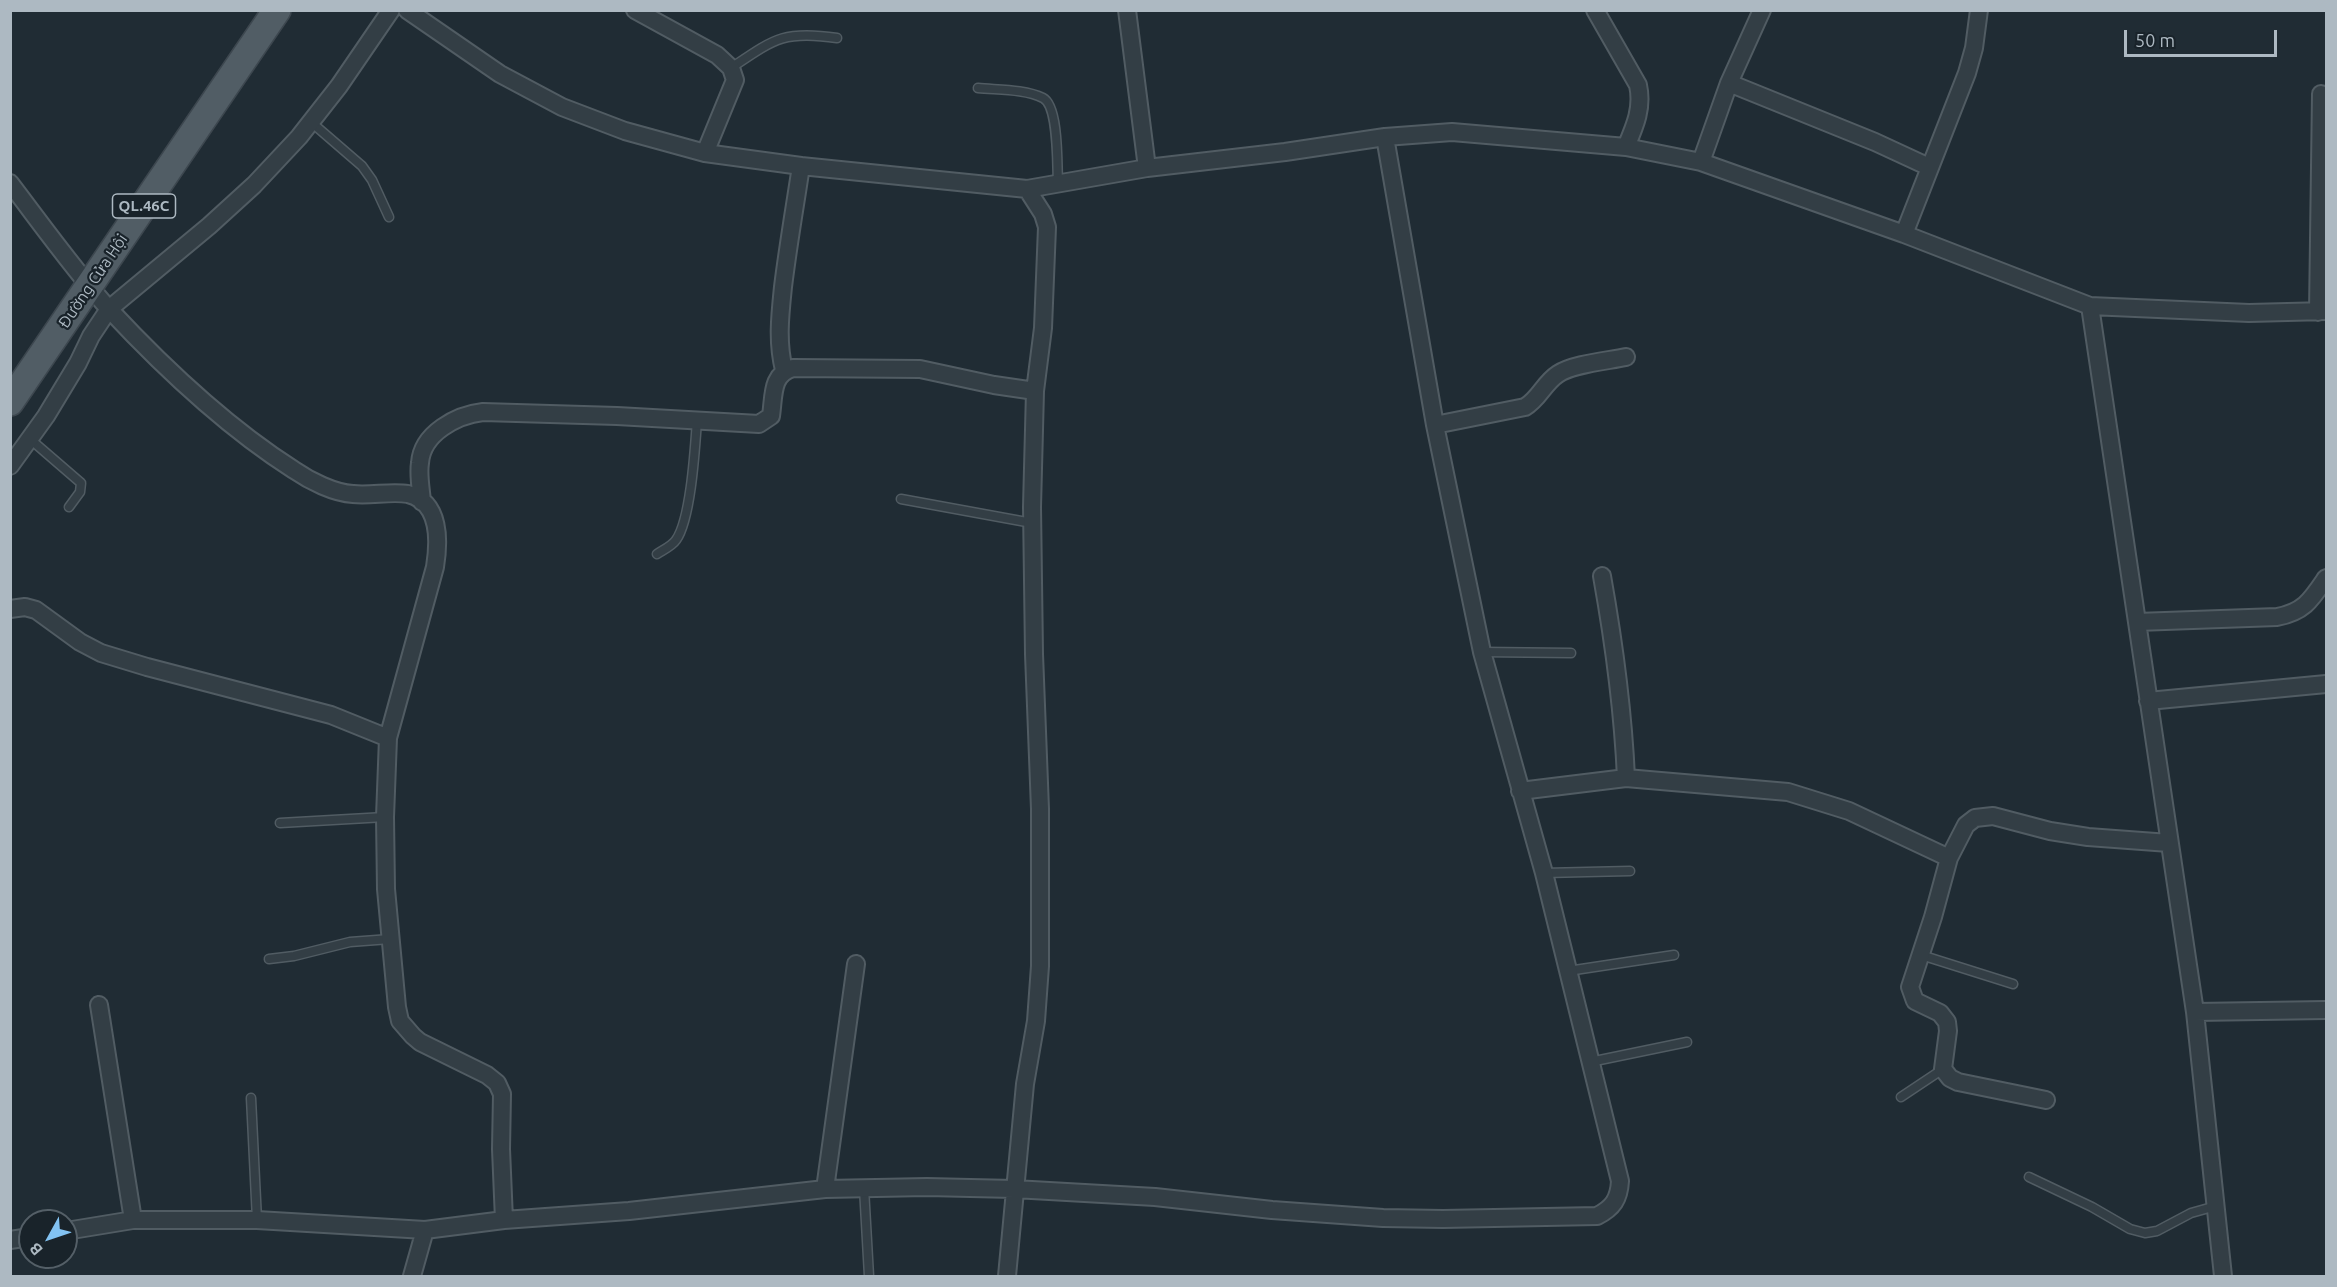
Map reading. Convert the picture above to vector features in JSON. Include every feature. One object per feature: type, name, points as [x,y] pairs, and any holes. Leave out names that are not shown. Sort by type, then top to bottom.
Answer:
[{"type":"main road","name":"Đường Cửa Hội","points":[[10,402],[277,10]]},
{"type":"street","points":[[10,466],[30,439],[78,363],[91,336],[110,309],[255,185],[311,122],[339,86],[391,10]]},
{"type":"street","points":[[407,10],[500,74],[562,107],[625,131],[705,153],[801,166],[1027,189],[1147,168],[1285,152],[1385,137],[1452,132],[1626,147],[1701,162],[1904,234],[2090,306],[2249,313],[2322,312],[2321,94]]},
{"type":"street","points":[[636,10],[717,55],[731,68],[735,80],[705,153]]},
{"type":"street","points":[[1127,10],[1147,168]]},
{"type":"street","points":[[1595,10],[1638,85],[1641,98],[1639,114],[1626,147]]},
{"type":"street","points":[[1701,162],[1729,83],[1762,10]]},
{"type":"street","points":[[1904,234],[1967,73],[1974,48],[1979,10]]},
{"type":"street","points":[[1729,83],[1929,166]]},
{"type":"street","points":[[78,1229],[133,1220],[257,1220],[425,1230],[504,1220],[629,1211],[825,1189],[864,1188],[1014,1189],[1155,1197],[1272,1210],[1443,1220],[1596,1216],[1609,1209],[1619,1193],[1620,1181],[1544,873],[1482,652],[1435,425],[1385,137]]},
{"type":"street","points":[[784,370],[778,336],[801,166]]},
{"type":"street","points":[[10,183],[110,309],[182,381],[266,451],[296,472],[324,486],[351,494],[409,494],[422,502],[432,516],[438,529],[438,548],[388,738],[385,817],[390,939],[400,1021],[420,1042],[488,1075],[497,1083],[502,1094],[501,1149],[504,1220]]},
{"type":"street","points":[[1007,1276],[1025,1084],[1036,1021],[1040,966],[1040,810],[1032,523],[1035,391],[1043,328],[1047,227],[1043,214],[1027,189]]},
{"type":"street","points":[[2090,306],[2195,1012],[2223,1276]]},
{"type":"street","points":[[1435,425],[1525,407],[1533,402],[1548,382],[1559,373],[1626,357]]},
{"type":"street","points":[[422,502],[419,462],[424,448],[444,427],[468,414],[505,413],[759,424],[771,416],[777,378],[784,370],[793,368],[920,369],[994,385],[1035,391]]},
{"type":"street","points":[[1602,576],[1614,647],[1624,735],[1626,778]]},
{"type":"street","points":[[2137,622],[2277,617],[2291,614],[2310,601],[2326,578]]},
{"type":"street","points":[[10,609],[26,607],[36,610],[80,642],[101,653],[147,668],[331,716],[388,738]]},
{"type":"street","points":[[2148,701],[2326,684]]},
{"type":"street","points":[[1520,791],[1626,778],[1762,788],[1810,797],[1849,811],[1949,858]]},
{"type":"street","points":[[2046,1100],[1958,1082],[1950,1078],[1943,1069],[1947,1022],[1940,1013],[1915,1000],[1910,991],[1949,858],[1966,825],[1975,818],[1986,816],[2050,831],[2169,843]]},
{"type":"street","points":[[825,1189],[856,964]]},
{"type":"street","points":[[99,1005],[133,1220]]},
{"type":"street","points":[[2195,1012],[2326,1010]]},
{"type":"street","points":[[412,1276],[425,1230]]},
{"type":"lane","points":[[731,68],[767,43],[789,36],[808,33],[837,38]]},
{"type":"lane","points":[[978,88],[1028,93],[1050,104],[1058,184]]},
{"type":"lane","points":[[311,122],[362,166],[372,180],[389,217]]},
{"type":"lane","points":[[657,554],[676,540],[686,515],[698,420]]},
{"type":"lane","points":[[30,439],[81,483],[80,492],[69,507]]},
{"type":"lane","points":[[901,499],[1032,523]]},
{"type":"lane","points":[[1482,652],[1571,653]]},
{"type":"lane","points":[[280,823],[385,817]]},
{"type":"lane","points":[[1544,873],[1630,871]]},
{"type":"lane","points":[[268,959],[294,956],[350,942],[390,939]]},
{"type":"lane","points":[[1568,971],[1674,955]]},
{"type":"lane","points":[[1921,955],[2013,984]]},
{"type":"lane","points":[[1590,1062],[1687,1042]]},
{"type":"lane","points":[[1901,1097],[1943,1069]]},
{"type":"lane","points":[[251,1098],[257,1220]]},
{"type":"lane","points":[[2029,1177],[2092,1207],[2130,1229],[2145,1233],[2157,1231],[2191,1213],[2216,1206]]},
{"type":"lane","points":[[864,1188],[869,1276]]}]
